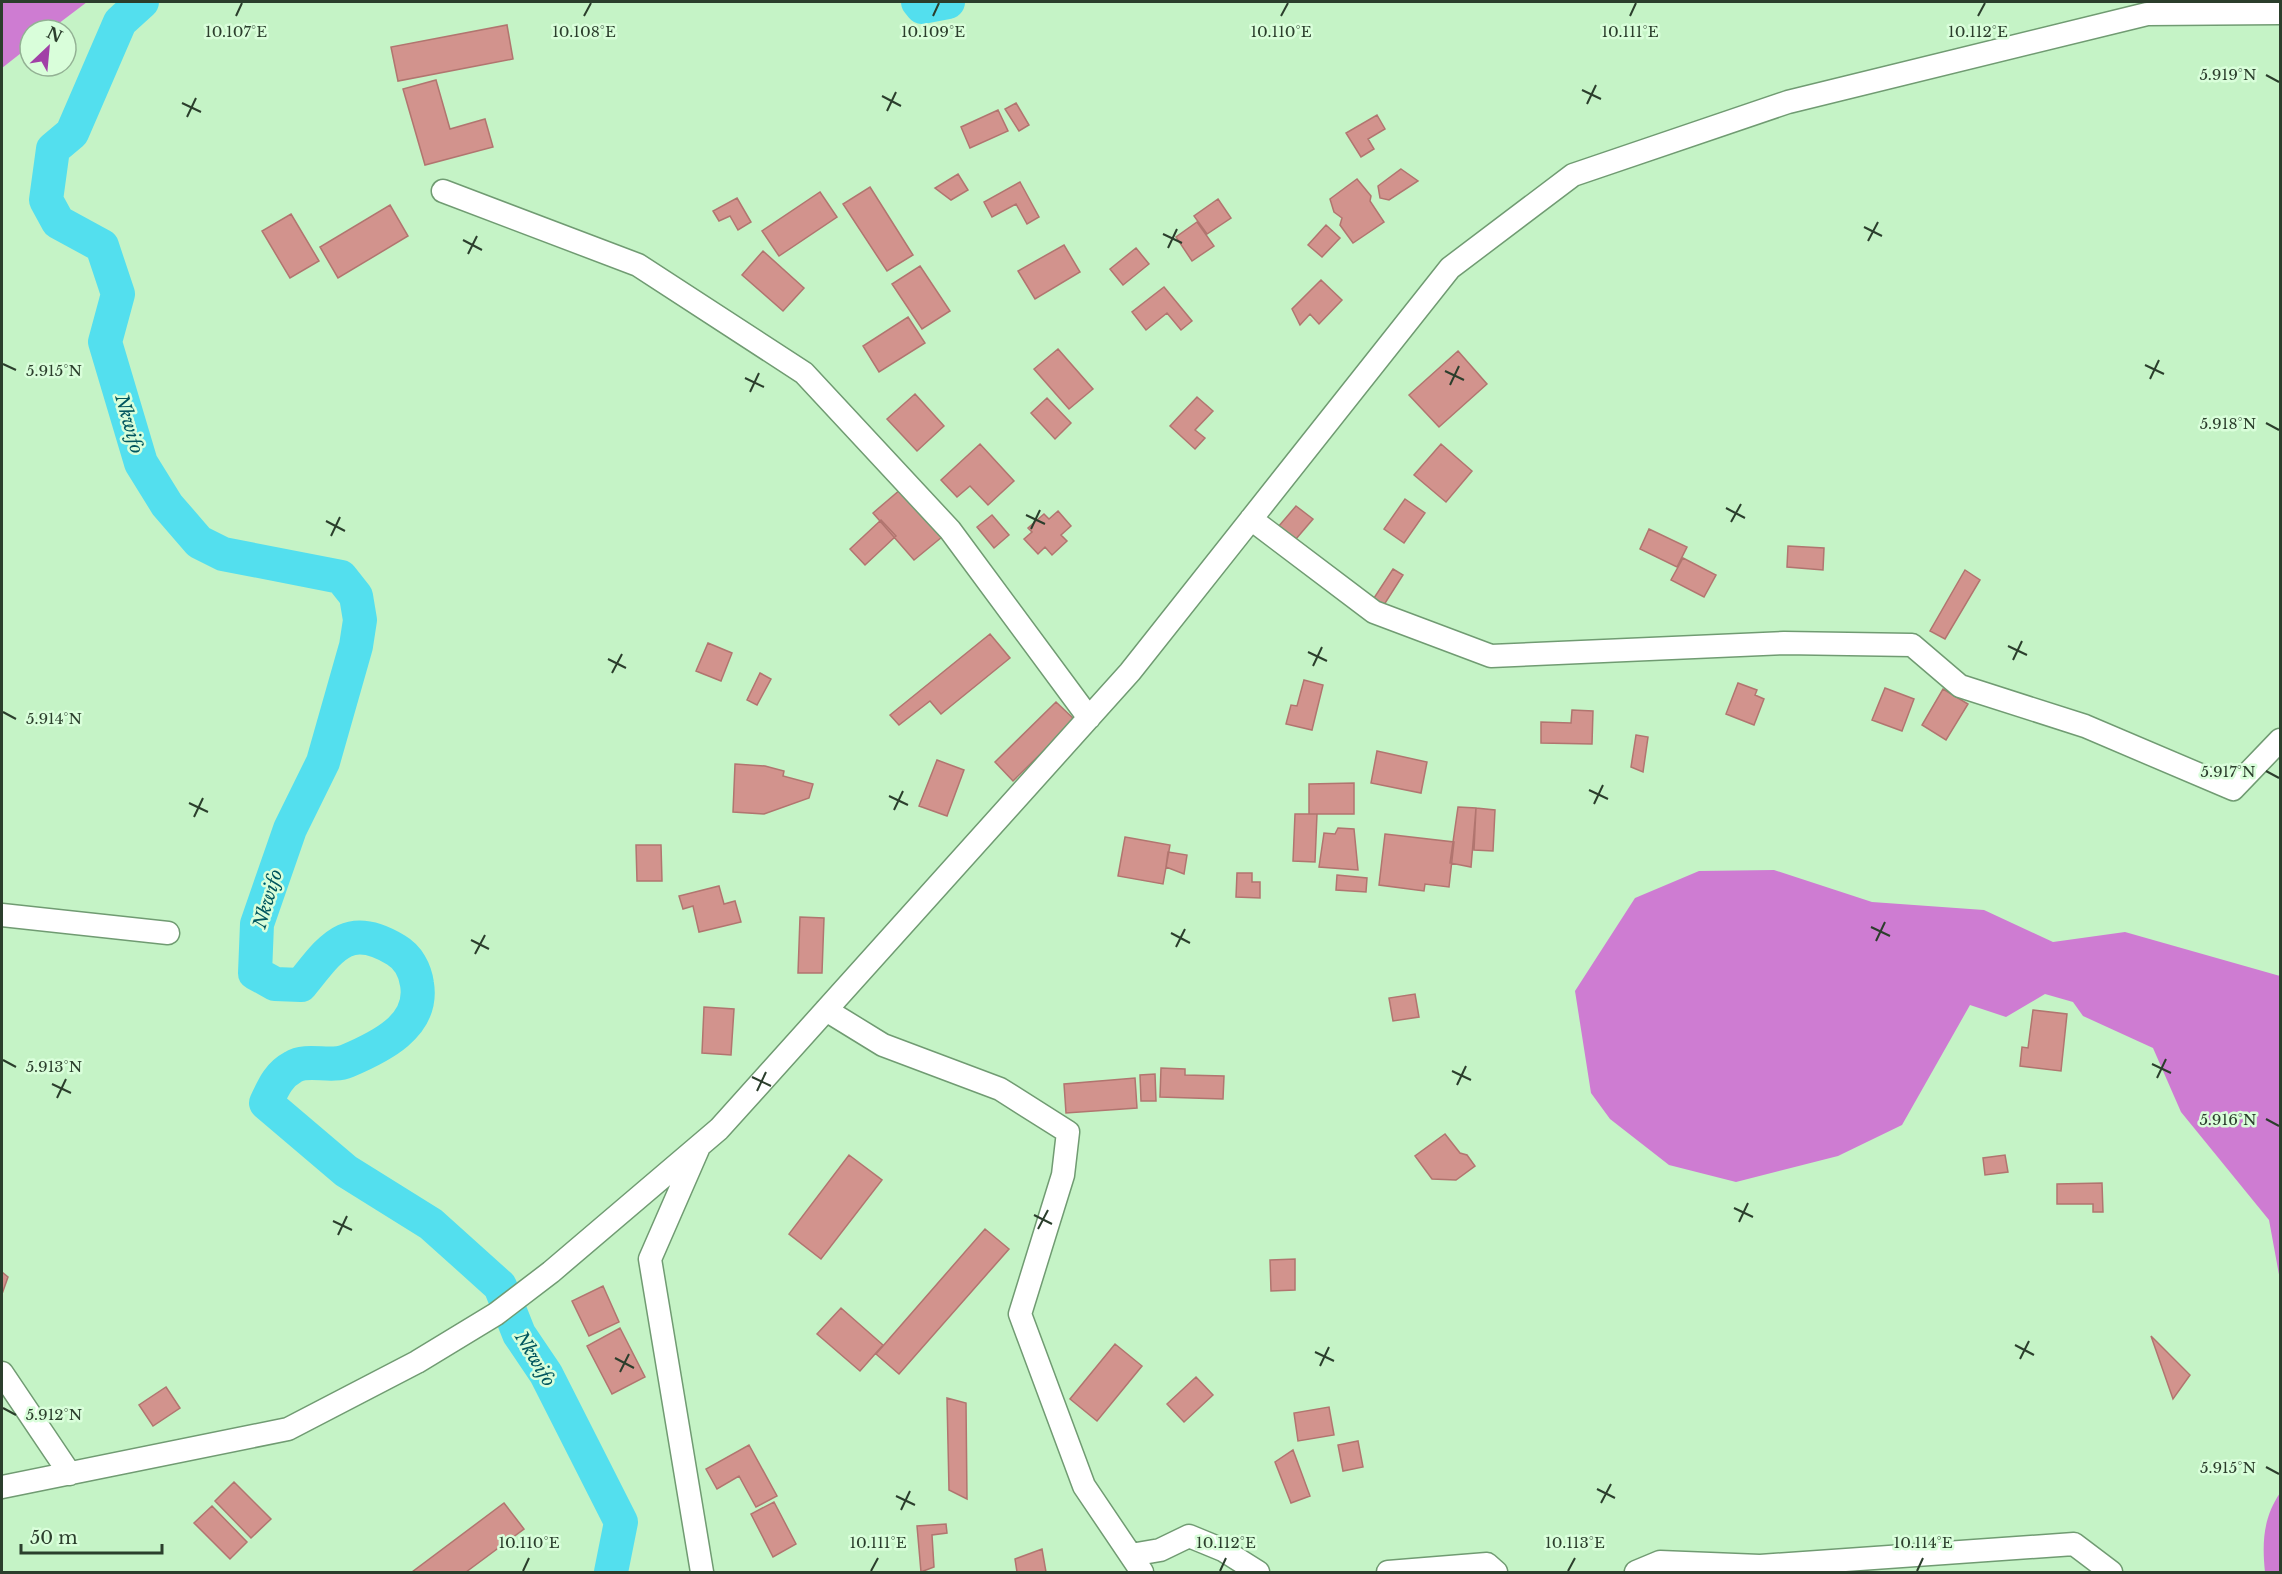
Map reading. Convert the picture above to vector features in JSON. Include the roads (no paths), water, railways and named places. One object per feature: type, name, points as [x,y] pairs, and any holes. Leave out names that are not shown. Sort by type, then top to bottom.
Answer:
[{"type":"street","points":[[2,1487],[288,1429],[417,1362],[496,1314],[521,1295],[718,1129],[1130,672],[1450,268],[1573,175],[1788,102],[2147,14],[2280,13]]},
{"type":"street","points":[[443,191],[638,265],[804,373],[950,530],[1089,718]]},
{"type":"street","points":[[1251,519],[1374,612],[1491,656],[1784,643],[1912,645],[1960,686],[2085,726],[2234,789],[2280,740]]},
{"type":"street","points":[[2,909],[168,933]]},
{"type":"street","points":[[826,1010],[883,1045],[1000,1089],[1068,1132],[1063,1175],[1020,1314],[1084,1486],[1136,1564],[1189,1536],[1223,1550],[1258,1572]]},
{"type":"street","points":[[700,1145],[650,1259],[702,1572]]},
{"type":"street","points":[[2,1373],[70,1474]]},
{"type":"street","points":[[1636,1572],[1660,1562],[1760,1566],[2074,1544],[2111,1572]]},
{"type":"street","points":[[1388,1572],[1487,1564],[1496,1572]]},
{"type":"waterway","name":"Nkwifo","points":[[142,2],[120,22],[72,133],[53,149],[46,200],[58,222],[102,246],[118,294],[105,342],[141,463],[167,505],[199,542],[223,554],[341,577],[356,596],[360,620],[356,646],[323,762],[290,829],[257,924],[255,973],[275,984],[301,985],[331,950],[341,942],[352,938],[365,938],[379,941],[404,956],[415,974],[417,984],[414,1012],[397,1033],[373,1049],[341,1063],[305,1063],[293,1067],[280,1078],[266,1103],[346,1171],[431,1224],[500,1286],[519,1334],[546,1374],[621,1522],[611,1572]]},
{"type":"waterway","name":"Nkwifo","points":[[918,2],[922,7],[948,2]]}]
